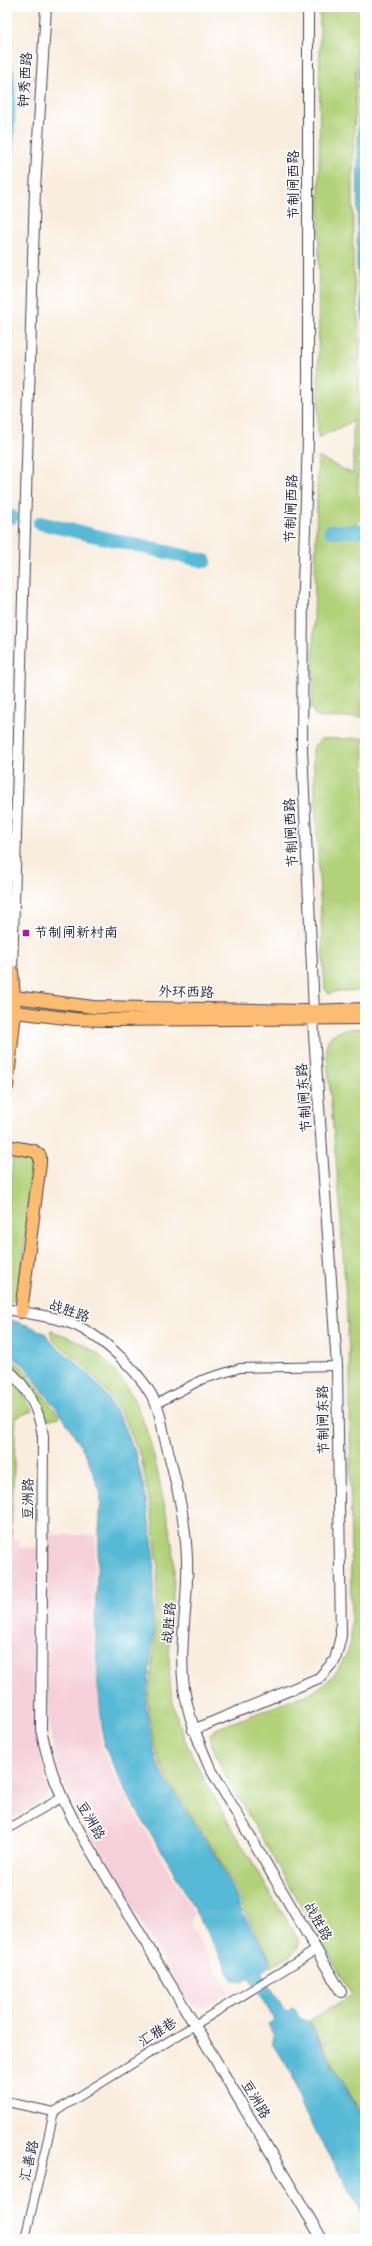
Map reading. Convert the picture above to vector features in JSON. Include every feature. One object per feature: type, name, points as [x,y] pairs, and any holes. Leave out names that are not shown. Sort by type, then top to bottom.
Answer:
[{"type":"main road","points":[[7,986],[12,971]]},
{"type":"main road","name":"钟秀西路","points":[[7,1087],[12,971]]},
{"type":"main road","name":"外环西路","points":[[11,997],[93,1007],[365,1018]]},
{"type":"main road","name":"外环西路","points":[[11,1012],[74,1019],[106,1020],[314,1015],[365,1009]]},
{"type":"main road","points":[[7,1146],[34,1151],[40,1156],[21,1312]]},
{"type":"street","name":"钟秀西路","points":[[12,971],[34,197],[46,7]]},
{"type":"street","name":"节制闸西路","points":[[308,7],[308,439],[303,595],[302,749],[314,1015]]},
{"type":"street","name":"节制闸东路","points":[[193,1730],[319,1678],[335,1660],[341,1636],[337,1366],[314,1015]]},
{"type":"street","name":"战胜路","points":[[7,1308],[59,1320],[82,1328],[103,1342],[124,1360],[156,1404],[172,1463],[187,1549],[187,1580],[181,1650],[184,1689],[193,1730],[209,1766],[342,1992]]},
{"type":"street","points":[[156,1404],[201,1380],[240,1368],[337,1366]]},
{"type":"street","name":"豆洲路","points":[[7,1369],[17,1377],[36,1405],[43,1436],[41,1729],[49,1767],[61,1798],[194,2026],[322,2239]]},
{"type":"street","points":[[7,1829],[61,1798]]},
{"type":"street","name":"汇雅巷","points":[[54,2112],[316,1950]]},
{"type":"street","points":[[7,2102],[54,2112]]},
{"type":"street","name":"汇善路","points":[[25,2239],[54,2112]]},
{"type":"shaded area","points":[[360,663],[365,663],[365,784],[362,717]]},
{"type":"shaded area","points":[[47,1535],[96,1535],[92,1606],[101,1748],[122,1791],[194,1914],[190,1925],[229,1993],[208,2006],[197,2007],[191,2005],[186,1999],[76,1810],[57,1768],[48,1717]]},
{"type":"shaded area","points":[[7,1540],[19,1540],[19,1547],[39,1548],[35,1718],[48,1791],[43,1800],[7,1822]]},
{"type":"green space","points":[[320,7],[354,7],[357,11],[365,13],[365,36],[359,41],[357,50],[353,169],[353,264],[360,339],[358,495],[365,504],[365,518],[353,525],[328,528],[327,533],[358,536],[365,543],[365,663],[360,663],[362,717],[319,718],[314,714],[312,707],[318,457],[353,474],[353,421],[318,438]]},
{"type":"green space","points":[[363,738],[365,784],[365,991],[338,991],[329,994],[325,989],[313,751],[314,746],[321,739]]},
{"type":"green space","points":[[365,1028],[365,2120],[309,2021],[352,1995],[221,1767],[209,1737],[212,1732],[218,1728],[313,1692],[327,1682],[342,1664],[351,1641],[350,1366],[340,1204],[326,1047],[331,1036],[335,1033],[346,1029]]},
{"type":"green space","points":[[22,1152],[33,1157],[35,1160],[19,1293],[13,1301],[7,1302],[7,1208],[13,1159],[11,1159],[17,1153]]},
{"type":"green space","points":[[50,1331],[77,1341],[99,1355],[117,1373],[131,1394],[142,1417],[156,1467],[173,1550],[174,1569],[169,1665],[173,1702],[182,1733],[199,1769],[265,1885],[298,1939],[299,1944],[294,1952],[270,1967],[270,1958],[245,1912],[239,1897],[217,1855],[172,1786],[160,1764],[154,1743],[148,1702],[154,1648],[158,1566],[152,1516],[141,1457],[123,1417],[105,1389],[81,1363],[53,1340]]},
{"type":"green space","points":[[7,1357],[22,1367],[60,1417],[45,1420],[36,1395],[26,1380],[7,1361]]},
{"type":"green space","points":[[7,1374],[26,1397],[32,1411],[16,1417],[11,1539],[7,1540]]},
{"type":"water","points":[[365,39],[365,499],[362,494],[364,332],[357,265],[359,50],[362,41]]},
{"type":"water","points":[[7,1319],[30,1326],[46,1334],[51,1342],[78,1364],[102,1389],[121,1420],[136,1454],[144,1488],[154,1553],[153,1636],[146,1704],[153,1747],[158,1765],[166,1780],[216,1856],[237,1898],[242,1912],[269,1958],[268,1967],[261,1972],[286,2012],[293,2008],[301,2019],[308,2021],[365,2123],[365,2218],[304,2111],[292,2074],[273,2043],[274,2036],[268,2025],[275,2020],[249,1978],[242,1982],[233,1980],[170,1865],[131,1801],[104,1746],[98,1686],[95,1613],[101,1494],[87,1456],[65,1420],[24,1365],[7,1353]]},
{"type":"waterway","points":[[7,72],[9,99],[7,149]]},
{"type":"waterway","points":[[7,515],[12,517]]},
{"type":"waterway","points":[[40,523],[205,561]]},
{"type":"waterway","points":[[331,531],[358,531]]},
{"type":"place","name":"节制闸新村南","points":[[26,933]]}]
